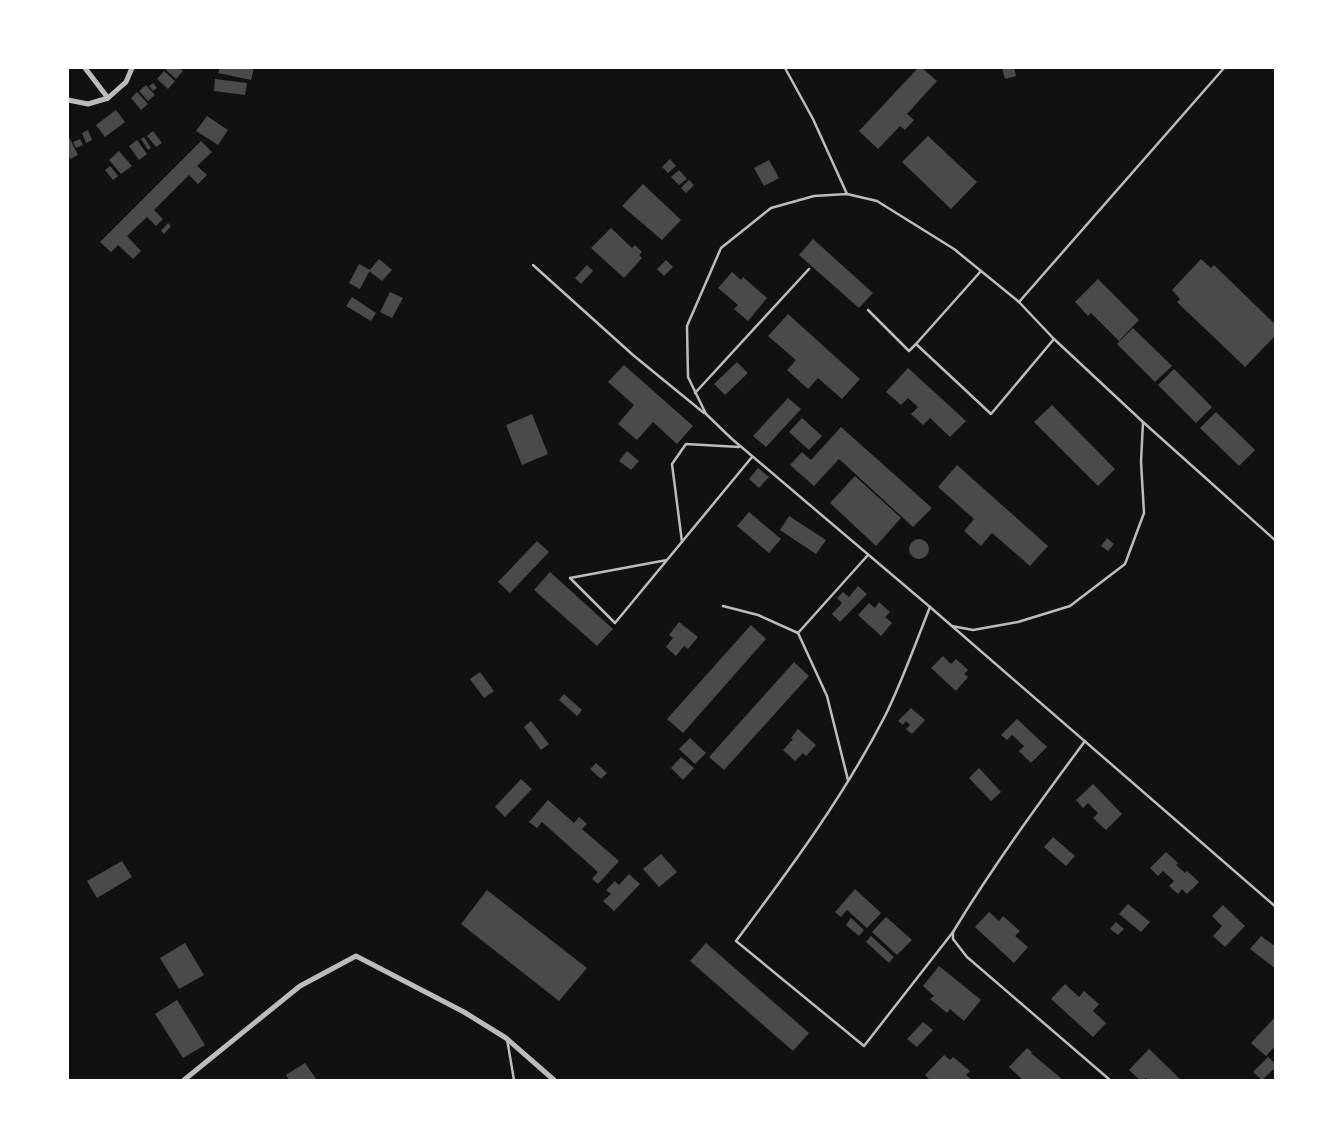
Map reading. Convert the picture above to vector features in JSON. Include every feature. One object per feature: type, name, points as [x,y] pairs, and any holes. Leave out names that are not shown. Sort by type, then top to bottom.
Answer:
[{"type":"street","points":[[85,68],[108,98]]},
{"type":"street","points":[[68,100],[88,104],[108,98],[126,82],[132,68]]},
{"type":"street","points":[[184,1080],[300,986],[356,956],[464,1012],[506,1038],[554,1080]]},
{"type":"lane","points":[[785,68],[813,119],[847,194]]},
{"type":"lane","points":[[1019,302],[1224,68]]},
{"type":"lane","points":[[706,414],[688,377],[688,326],[721,248],[771,208],[814,196],[847,194],[877,200],[954,249],[1019,302],[1054,339],[1143,422],[1276,540]]},
{"type":"lane","points":[[532,265],[633,355],[706,414],[741,447],[930,607],[1276,907]]},
{"type":"lane","points":[[695,393],[809,269]]},
{"type":"lane","points":[[868,310],[909,351],[980,271]]},
{"type":"lane","points":[[916,344],[991,414],[1054,339]]},
{"type":"lane","points":[[952,626],[973,630],[1018,622],[1070,606],[1125,564],[1144,513],[1141,462],[1143,422]]},
{"type":"lane","points":[[682,542],[672,464],[686,444],[741,447]]},
{"type":"lane","points":[[667,560],[570,578],[616,622],[682,542],[752,456]]},
{"type":"lane","points":[[798,633],[868,555]]},
{"type":"lane","points":[[723,606],[758,615],[798,633],[827,696],[848,780]]},
{"type":"lane","points":[[930,607],[886,714],[848,780],[784,876],[736,941],[864,1046],[954,932],[1027,819],[1084,741]]},
{"type":"lane","points":[[954,932],[953,939],[968,957],[1110,1080]]},
{"type":"lane","points":[[506,1038],[514,1080]]},
{"type":"building","points":[[179,68],[183,71],[176,79],[165,69]]},
{"type":"building","points":[[220,68],[254,68],[251,80],[218,73]]},
{"type":"building","points":[[918,68],[922,68],[937,81],[907,114],[914,120],[905,130],[900,126],[878,149],[859,131]]},
{"type":"building","points":[[1002,68],[1014,68],[1016,76],[1005,79]]},
{"type":"building","points":[[164,71],[175,81],[168,89],[157,79]]},
{"type":"building","points":[[215,79],[247,83],[245,95],[214,91]]},
{"type":"building","points":[[153,83],[157,88],[153,91],[149,86]]},
{"type":"building","points":[[146,85],[155,95],[148,101],[139,91]]},
{"type":"building","points":[[137,92],[148,104],[141,110],[131,98]]},
{"type":"building","points":[[116,110],[125,122],[105,137],[96,125]]},
{"type":"building","points":[[207,116],[228,130],[218,145],[196,131]]},
{"type":"building","points":[[88,130],[92,140],[86,143],[82,133]]},
{"type":"building","points":[[153,131],[162,143],[156,147],[147,136]]},
{"type":"building","points":[[68,135],[78,155],[70,159],[68,154]]},
{"type":"building","points":[[928,136],[977,182],[951,209],[902,162]]},
{"type":"building","points":[[144,137],[151,148],[148,150],[141,139]]},
{"type":"building","points":[[80,139],[83,145],[76,148],[73,142]]},
{"type":"building","points":[[137,140],[147,154],[139,160],[129,146]]},
{"type":"building","points":[[201,141],[212,152],[197,166],[207,175],[198,184],[189,175],[154,210],[163,219],[156,226],[147,217],[127,236],[141,251],[133,259],[118,245],[111,252],[100,242]]},
{"type":"building","points":[[119,151],[132,166],[121,174],[109,160]]},
{"type":"building","points":[[670,159],[676,166],[668,173],[662,167]]},
{"type":"building","points":[[769,160],[779,178],[764,186],[754,168]]},
{"type":"building","points":[[110,166],[118,176],[113,180],[105,170]]},
{"type":"building","points":[[679,170],[687,179],[679,185],[671,177]]},
{"type":"building","points":[[689,180],[694,185],[686,193],[681,188]]},
{"type":"building","points":[[643,184],[681,220],[662,240],[622,206]]},
{"type":"building","points":[[168,223],[171,226],[164,234],[161,231]]},
{"type":"building","points":[[611,228],[632,248],[635,245],[642,252],[639,255],[642,258],[624,278],[591,248]]},
{"type":"building","points":[[813,239],[873,293],[859,308],[799,255]]},
{"type":"building","points":[[379,259],[392,270],[382,281],[369,271]]},
{"type":"building","points":[[1201,259],[1211,268],[1214,265],[1276,325],[1276,335],[1245,367],[1177,302],[1180,299],[1172,290]]},
{"type":"building","points":[[666,260],[673,267],[664,276],[657,269]]},
{"type":"building","points":[[359,264],[370,270],[360,289],[349,283]]},
{"type":"building","points":[[587,265],[593,271],[581,284],[575,278]]},
{"type":"building","points":[[732,272],[741,280],[743,277],[767,298],[748,321],[734,309],[738,305],[718,288]]},
{"type":"building","points":[[1098,279],[1139,320],[1119,341],[1091,313],[1088,316],[1075,302]]},
{"type":"building","points":[[390,292],[403,298],[392,318],[380,312]]},
{"type":"building","points":[[352,297],[376,313],[371,321],[346,306]]},
{"type":"building","points":[[788,314],[860,379],[842,399],[818,378],[808,389],[787,370],[796,360],[768,336]]},
{"type":"building","points":[[1133,328],[1172,366],[1155,382],[1117,344]]},
{"type":"building","points":[[737,362],[748,373],[725,395],[714,384]]},
{"type":"building","points":[[624,365],[693,426],[677,444],[653,422],[637,440],[618,424],[634,405],[608,382]]},
{"type":"building","points":[[908,368],[966,421],[950,437],[930,418],[923,425],[911,414],[918,407],[908,398],[901,405],[886,392]]},
{"type":"building","points":[[1174,369],[1212,407],[1196,423],[1158,385]]},
{"type":"building","points":[[788,398],[801,409],[766,447],[753,436]]},
{"type":"building","points":[[1052,405],[1115,469],[1098,486],[1034,422]]},
{"type":"building","points":[[1216,412],[1255,450],[1239,466],[1200,428]]},
{"type":"building","points":[[532,414],[548,454],[522,465],[506,425]]},
{"type":"building","points":[[802,418],[822,436],[809,450],[789,432]]},
{"type":"building","points":[[841,427],[932,508],[913,527],[839,459],[814,486],[790,465],[802,452],[811,460]]},
{"type":"building","points":[[627,451],[639,461],[631,470],[619,461]]},
{"type":"building","points":[[957,465],[1048,546],[1030,566],[992,533],[981,546],[964,531],[974,519],[938,487]]},
{"type":"building","points":[[758,468],[769,477],[759,488],[749,479]]},
{"type":"building","points":[[855,476],[901,518],[876,546],[830,503]]},
{"type":"building","points":[[749,512],[781,539],[769,553],[737,526]]},
{"type":"building","points":[[789,516],[826,540],[816,554],[780,530]]},
{"type":"building","points":[[1107,538],[1114,544],[1108,551],[1101,546]]},
{"type":"building","points":[[919,539],[926,542],[929,549],[926,556],[919,559],[912,556],[909,549],[912,542]]},
{"type":"building","points":[[537,541],[549,552],[510,593],[498,582]]},
{"type":"building","points":[[550,572],[613,629],[597,646],[534,590]]},
{"type":"building","points":[[858,586],[867,594],[840,622],[832,614],[842,603],[837,598],[843,592],[849,597]]},
{"type":"building","points":[[879,602],[890,612],[885,617],[892,623],[881,636],[858,615],[869,603],[875,608]]},
{"type":"building","points":[[679,622],[698,637],[688,649],[684,646],[676,656],[666,647],[673,638],[669,635]]},
{"type":"building","points":[[751,625],[766,639],[683,733],[667,719]]},
{"type":"building","points":[[943,656],[951,664],[956,659],[968,670],[964,674],[968,677],[956,691],[931,668]]},
{"type":"building","points":[[794,662],[809,676],[724,770],[709,757]]},
{"type":"building","points":[[480,672],[494,691],[484,698],[470,679]]},
{"type":"building","points":[[564,694],[582,710],[577,716],[559,700]]},
{"type":"building","points":[[911,708],[925,720],[912,734],[906,729],[910,725],[906,721],[903,725],[898,721]]},
{"type":"building","points":[[1017,719],[1047,747],[1031,763],[1019,751],[1024,746],[1012,735],[1007,740],[1001,735]]},
{"type":"building","points":[[531,721],[549,744],[541,750],[524,727]]},
{"type":"building","points":[[798,729],[816,745],[806,756],[803,753],[795,761],[783,750],[793,739],[791,738]]},
{"type":"building","points":[[690,738],[706,753],[695,764],[679,749]]},
{"type":"building","points":[[681,757],[694,768],[683,780],[671,768]]},
{"type":"building","points":[[596,763],[607,773],[601,779],[590,769]]},
{"type":"building","points":[[979,768],[1001,792],[991,801],[969,778]]},
{"type":"building","points":[[521,779],[532,789],[505,817],[495,807]]},
{"type":"building","points":[[1093,784],[1122,814],[1106,830],[1093,818],[1098,813],[1088,803],[1083,808],[1076,800]]},
{"type":"building","points":[[548,800],[574,823],[579,817],[587,824],[582,829],[619,861],[598,884],[592,879],[598,872],[542,822],[537,828],[529,822]]},
{"type":"building","points":[[1053,837],[1075,856],[1066,866],[1044,847]]},
{"type":"building","points":[[1166,852],[1178,863],[1176,865],[1185,873],[1187,871],[1199,882],[1187,894],[1182,889],[1178,894],[1169,886],[1174,881],[1163,871],[1158,876],[1150,868]]},
{"type":"building","points":[[661,854],[677,872],[659,887],[643,869]]},
{"type":"building","points":[[122,861],[132,877],[97,898],[87,881]]},
{"type":"building","points":[[629,874],[640,884],[614,911],[603,901],[611,894],[606,890],[615,881],[619,885]]},
{"type":"building","points":[[855,889],[881,913],[867,928],[847,910],[841,917],[835,912]]},
{"type":"building","points":[[487,890],[587,968],[559,1001],[461,924]]},
{"type":"building","points":[[1128,904],[1150,922],[1141,932],[1119,914]]},
{"type":"building","points":[[1223,905],[1245,926],[1225,947],[1213,936],[1222,926],[1212,916]]},
{"type":"building","points":[[989,912],[999,921],[1003,916],[1020,931],[1015,936],[1028,947],[1014,963],[975,927]]},
{"type":"building","points":[[886,917],[912,940],[897,955],[872,932]]},
{"type":"building","points":[[851,918],[864,930],[859,936],[846,925]]},
{"type":"building","points":[[1116,922],[1124,929],[1118,935],[1110,929]]},
{"type":"building","points":[[871,936],[894,957],[889,963],[866,942]]},
{"type":"building","points":[[1261,936],[1276,947],[1276,969],[1250,949]]},
{"type":"building","points":[[185,943],[204,975],[179,989],[160,958]]},
{"type":"building","points":[[706,943],[809,1033],[793,1051],[690,961]]},
{"type":"building","points":[[939,966],[981,1000],[964,1021],[950,1009],[947,1013],[930,999],[934,996],[923,986]]},
{"type":"building","points":[[1065,984],[1079,997],[1084,991],[1099,1004],[1093,1011],[1106,1023],[1093,1037],[1051,999]]},
{"type":"building","points":[[177,1000],[205,1045],[183,1058],[155,1014]]},
{"type":"building","points":[[1276,1016],[1276,1045],[1266,1056],[1251,1043]]},
{"type":"building","points":[[923,1022],[933,1030],[917,1047],[907,1039]]},
{"type":"building","points":[[1027,1048],[1063,1080],[1023,1080],[1009,1067]]},
{"type":"building","points":[[1149,1049],[1180,1079],[1148,1080],[1146,1078],[1140,1080],[1129,1070]]},
{"type":"building","points":[[944,1055],[950,1060],[953,1057],[970,1071],[966,1075],[972,1080],[930,1080],[925,1075]]},
{"type":"building","points":[[1268,1057],[1276,1064],[1276,1067],[1262,1080],[1253,1072]]},
{"type":"building","points":[[305,1063],[317,1080],[289,1080],[286,1075]]}]
